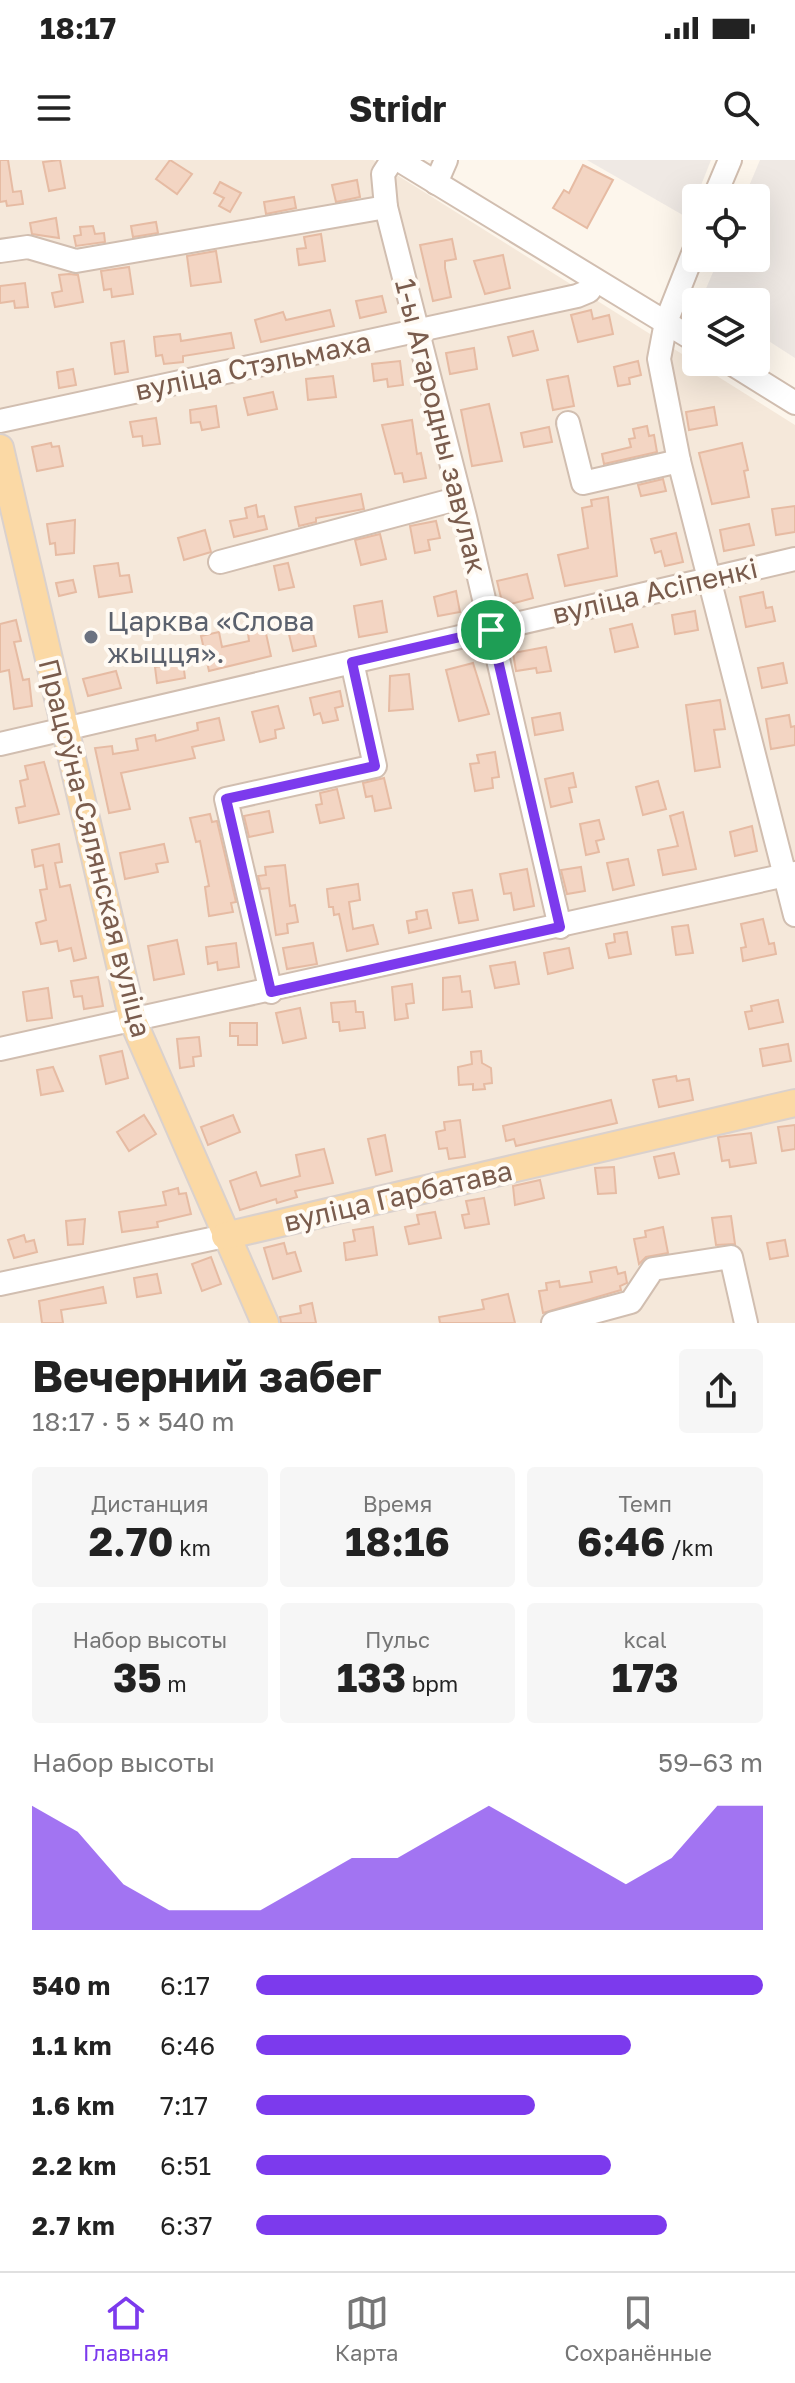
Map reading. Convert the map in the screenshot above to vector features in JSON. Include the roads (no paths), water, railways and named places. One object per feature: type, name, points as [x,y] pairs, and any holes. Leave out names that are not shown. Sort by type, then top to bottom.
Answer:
[{"type":"main road","name":"Працоўна-Сялянская вуліца","points":[[0,448],[133,1021],[265,1323]]},
{"type":"main road","name":"вуліца Гарбатава","points":[[225,1236],[795,1103]]},
{"type":"street","name":"1-ы Агародны завулак","points":[[392,160],[383,174],[386,207],[460,498],[560,927]]},
{"type":"street","points":[[399,160],[682,332]]},
{"type":"street","points":[[436,183],[446,160]]},
{"type":"street","points":[[720,184],[730,160]]},
{"type":"street","points":[[0,251],[28,247],[76,261],[386,207]]},
{"type":"street","points":[[686,272],[666,322],[659,359],[679,461],[790,874],[795,915]]},
{"type":"street","name":"вуліца Стэльмаха","points":[[0,421],[577,296],[589,291],[595,282]]},
{"type":"street","points":[[752,376],[795,403]]},
{"type":"street","points":[[568,423],[583,483],[679,461]]},
{"type":"street","points":[[220,562],[460,498]]},
{"type":"street","name":"вуліца Асіпенкі","points":[[0,744],[795,559]]},
{"type":"street","points":[[271,992],[226,799],[375,766],[352,662]]},
{"type":"street","points":[[0,1049],[271,992],[790,874]]},
{"type":"street","name":"вуліца Гарбатава","points":[[0,1284],[225,1236]]},
{"type":"street","points":[[553,1323],[631,1302],[653,1269],[731,1257],[746,1323]]},
{"type":"place","name":"Царква «Слова жыцця».","points":[[91,637]]}]
